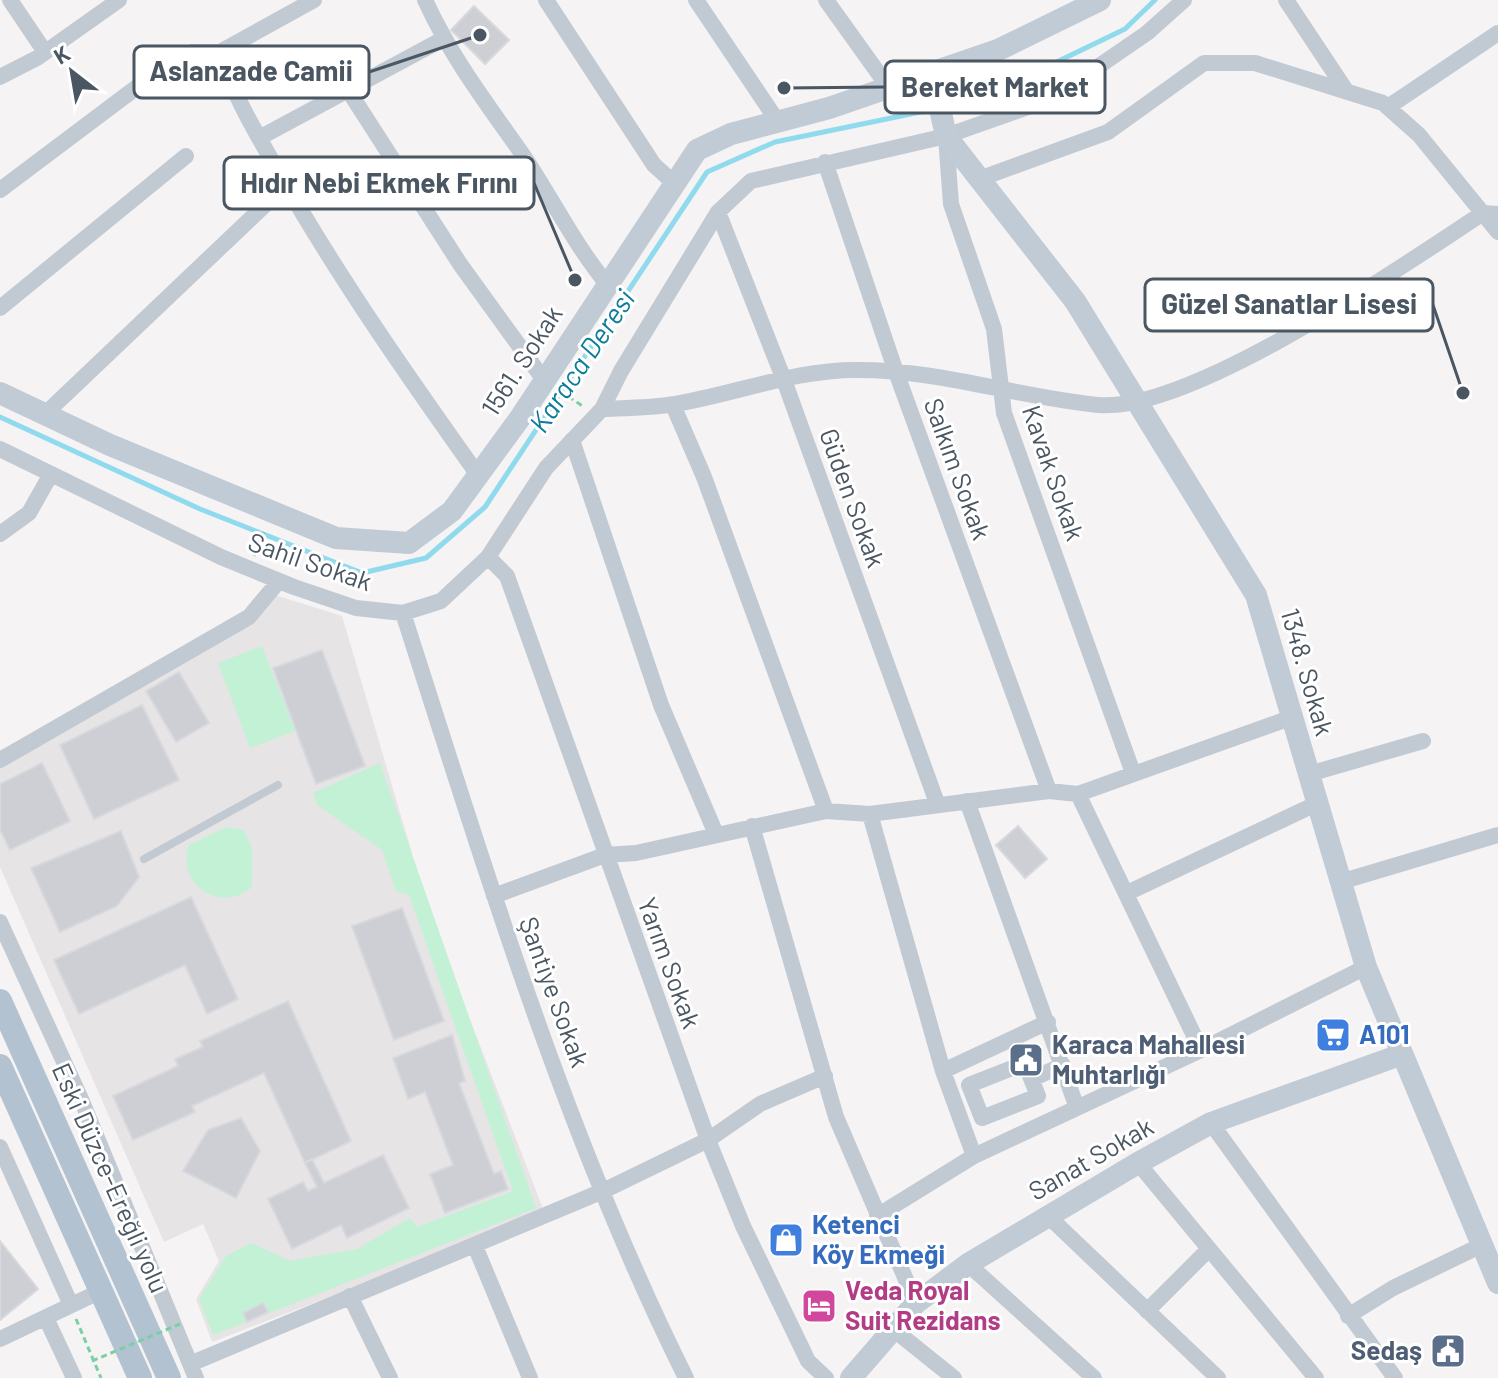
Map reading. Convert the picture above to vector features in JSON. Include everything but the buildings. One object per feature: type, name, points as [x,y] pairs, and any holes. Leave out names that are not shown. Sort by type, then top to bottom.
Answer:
[{"type":"main road","name":"Eski Düzce-Ereğli yolu","points":[[0,1001],[169,1378]]},
{"type":"main road","name":"Eski Düzce-Ereğli yolu","points":[[0,1066],[140,1378]]},
{"type":"street","points":[[10,0],[45,52]]},
{"type":"street","points":[[0,77],[45,52],[119,0]]},
{"type":"street","points":[[425,0],[443,39],[525,158],[582,253],[607,284]]},
{"type":"street","points":[[546,0],[654,165],[674,183]]},
{"type":"street","points":[[696,0],[778,122]]},
{"type":"street","points":[[827,0],[889,88]]},
{"type":"street","name":"1561. Sokak","points":[[0,393],[336,538],[409,543],[452,511],[544,380],[697,150],[731,134],[889,88],[998,50],[1098,0]]},
{"type":"street","name":"Sahil Sokak","points":[[0,449],[249,568],[356,608],[403,613],[441,601],[488,557],[546,468],[599,412],[718,212],[751,181],[946,136],[1051,99],[1147,33],[1184,0]]},
{"type":"street","points":[[1286,0],[1347,92]]},
{"type":"street","points":[[0,190],[161,69],[192,52],[220,52],[303,3]]},
{"type":"street","points":[[1388,107],[1498,33]]},
{"type":"street","points":[[259,138],[443,39]]},
{"type":"street","points":[[220,52],[231,87],[259,138],[365,316],[478,475]]},
{"type":"street","points":[[979,179],[1108,132],[1204,63],[1255,63],[1388,107],[1419,135],[1491,213],[1498,232]]},
{"type":"street","points":[[932,72],[946,136]]},
{"type":"street","points":[[348,90],[460,264],[544,380]]},
{"type":"street","name":"1348. Sokak","points":[[946,136],[1075,301],[1256,595],[1366,967],[1400,1055],[1497,1278]]},
{"type":"street","name":"Kavak Sokak","points":[[946,136],[951,204],[994,329],[1004,413],[1133,773]]},
{"type":"street","points":[[0,308],[186,156]]},
{"type":"street","name":"Salkım Sokak","points":[[825,162],[896,372],[1049,791]]},
{"type":"street","points":[[45,414],[286,185]]},
{"type":"street","name":"Güden Sokak","points":[[718,212],[784,380],[937,803]]},
{"type":"street","points":[[599,412],[673,405],[784,380],[855,369],[1002,387],[1100,405],[1136,400],[1216,374],[1284,337],[1491,213]]},
{"type":"street","points":[[673,405],[704,477],[826,811]]},
{"type":"street","points":[[572,440],[661,705],[716,834]]},
{"type":"street","points":[[0,534],[29,513],[51,474]]},
{"type":"street","name":"Yarım Sokak","points":[[488,557],[507,576],[708,1140],[743,1226],[808,1361],[826,1378]]},
{"type":"street","points":[[0,760],[249,617],[279,581]]},
{"type":"street","name":"Şantiye Sokak","points":[[403,613],[494,896],[603,1191],[686,1378]]},
{"type":"street","points":[[494,896],[605,855],[636,853],[826,811],[870,814],[1049,791],[1078,794],[1290,718]]},
{"type":"street","points":[[1309,774],[1423,741]]},
{"type":"street","points":[[1078,794],[1201,1050]]},
{"type":"street","points":[[967,801],[1077,1108]]},
{"type":"street","points":[[1127,893],[1316,804]]},
{"type":"street","points":[[870,814],[943,1071],[974,1156]]},
{"type":"street","points":[[752,826],[836,1117],[916,1303]]},
{"type":"street","points":[[1340,882],[1498,835]]},
{"type":"street","points":[[0,922],[81,1099],[193,1371],[350,1296],[603,1191],[708,1140],[760,1104],[825,1076]]},
{"type":"street","points":[[877,1216],[974,1156],[1201,1050],[1366,967]]},
{"type":"street","points":[[943,1071],[1048,1022]]},
{"type":"street","points":[[993,1048],[1001,1072]]},
{"type":"street","name":"Sanat Sokak","points":[[851,1378],[916,1303],[968,1264],[1138,1163],[1211,1123],[1400,1055]]},
{"type":"street","points":[[1025,1063],[1032,1079],[1038,1096],[982,1118],[969,1085],[1025,1063]]},
{"type":"street","points":[[1032,1079],[1063,1065]]},
{"type":"street","points":[[956,1107],[975,1100]]},
{"type":"street","points":[[1012,1106],[1022,1134]]},
{"type":"street","points":[[1211,1123],[1395,1378]]},
{"type":"street","points":[[0,1147],[71,1305]]},
{"type":"street","points":[[1138,1163],[1316,1378]]},
{"type":"street","points":[[1048,1216],[1218,1378]]},
{"type":"street","points":[[1348,1316],[1393,1288],[1482,1245]]},
{"type":"street","points":[[475,1246],[530,1378]]},
{"type":"street","points":[[1147,1311],[1209,1249]]},
{"type":"street","points":[[968,1264],[1094,1378]]},
{"type":"street","points":[[126,1282],[150,1268]]},
{"type":"street","points":[[0,1339],[101,1291]]},
{"type":"street","points":[[350,1296],[390,1378]]},
{"type":"street","points":[[46,1318],[74,1378]]},
{"type":"street","points":[[893,1329],[954,1378]]},
{"type":"lane","points":[[144,859],[278,785]]},
{"type":"path","points":[[544,380],[599,412]]},
{"type":"path","points":[[249,568],[273,512]]},
{"type":"path","points":[[92,1361],[180,1324]]},
{"type":"path","points":[[81,1333],[101,1378]]},
{"type":"shaded area","points":[[272,594],[342,616],[432,921],[545,1214],[212,1342],[196,1299],[219,1261],[203,1224],[164,1242],[0,867],[0,752]]},
{"type":"green space","points":[[262,646],[295,731],[250,748],[218,663]]},
{"type":"green space","points":[[380,763],[536,1208],[213,1335],[199,1299],[226,1256],[251,1243],[290,1261],[357,1249],[410,1218],[417,1227],[513,1191],[409,895],[396,891],[382,850],[317,805],[313,793]]},
{"type":"green space","points":[[227,827],[244,830],[252,848],[252,887],[240,895],[227,898],[203,891],[188,872],[186,859],[189,845]]},
{"type":"waterway","name":"Karaca Deresi","points":[[945,107],[978,100],[1125,29],[1155,0]]},
{"type":"waterway","name":"Karaca Deresi","points":[[0,417],[200,509],[362,573],[426,558],[485,507],[707,172],[775,142],[935,109]]},
{"type":"place","name":"Aslanzade Camii","points":[[480,35]]},
{"type":"place","name":"Bereket Market","points":[[784,88]]},
{"type":"place","name":"Hıdır Nebi Ekmek Fırını","points":[[575,280]]},
{"type":"place","name":"Güzel Sanatlar Lisesi","points":[[1463,393]]},
{"type":"place","name":"A101","points":[[1333,1035]]},
{"type":"place","name":"Karaca Mahallesi Muhtarlığı","points":[[1026,1060]]},
{"type":"place","name":"Ketenci Köy Ekmeği","points":[[786,1240]]},
{"type":"place","name":"Veda Royal Suit Rezidans","points":[[819,1306]]},
{"type":"place","name":"Sedaş","points":[[1448,1351]]}]
